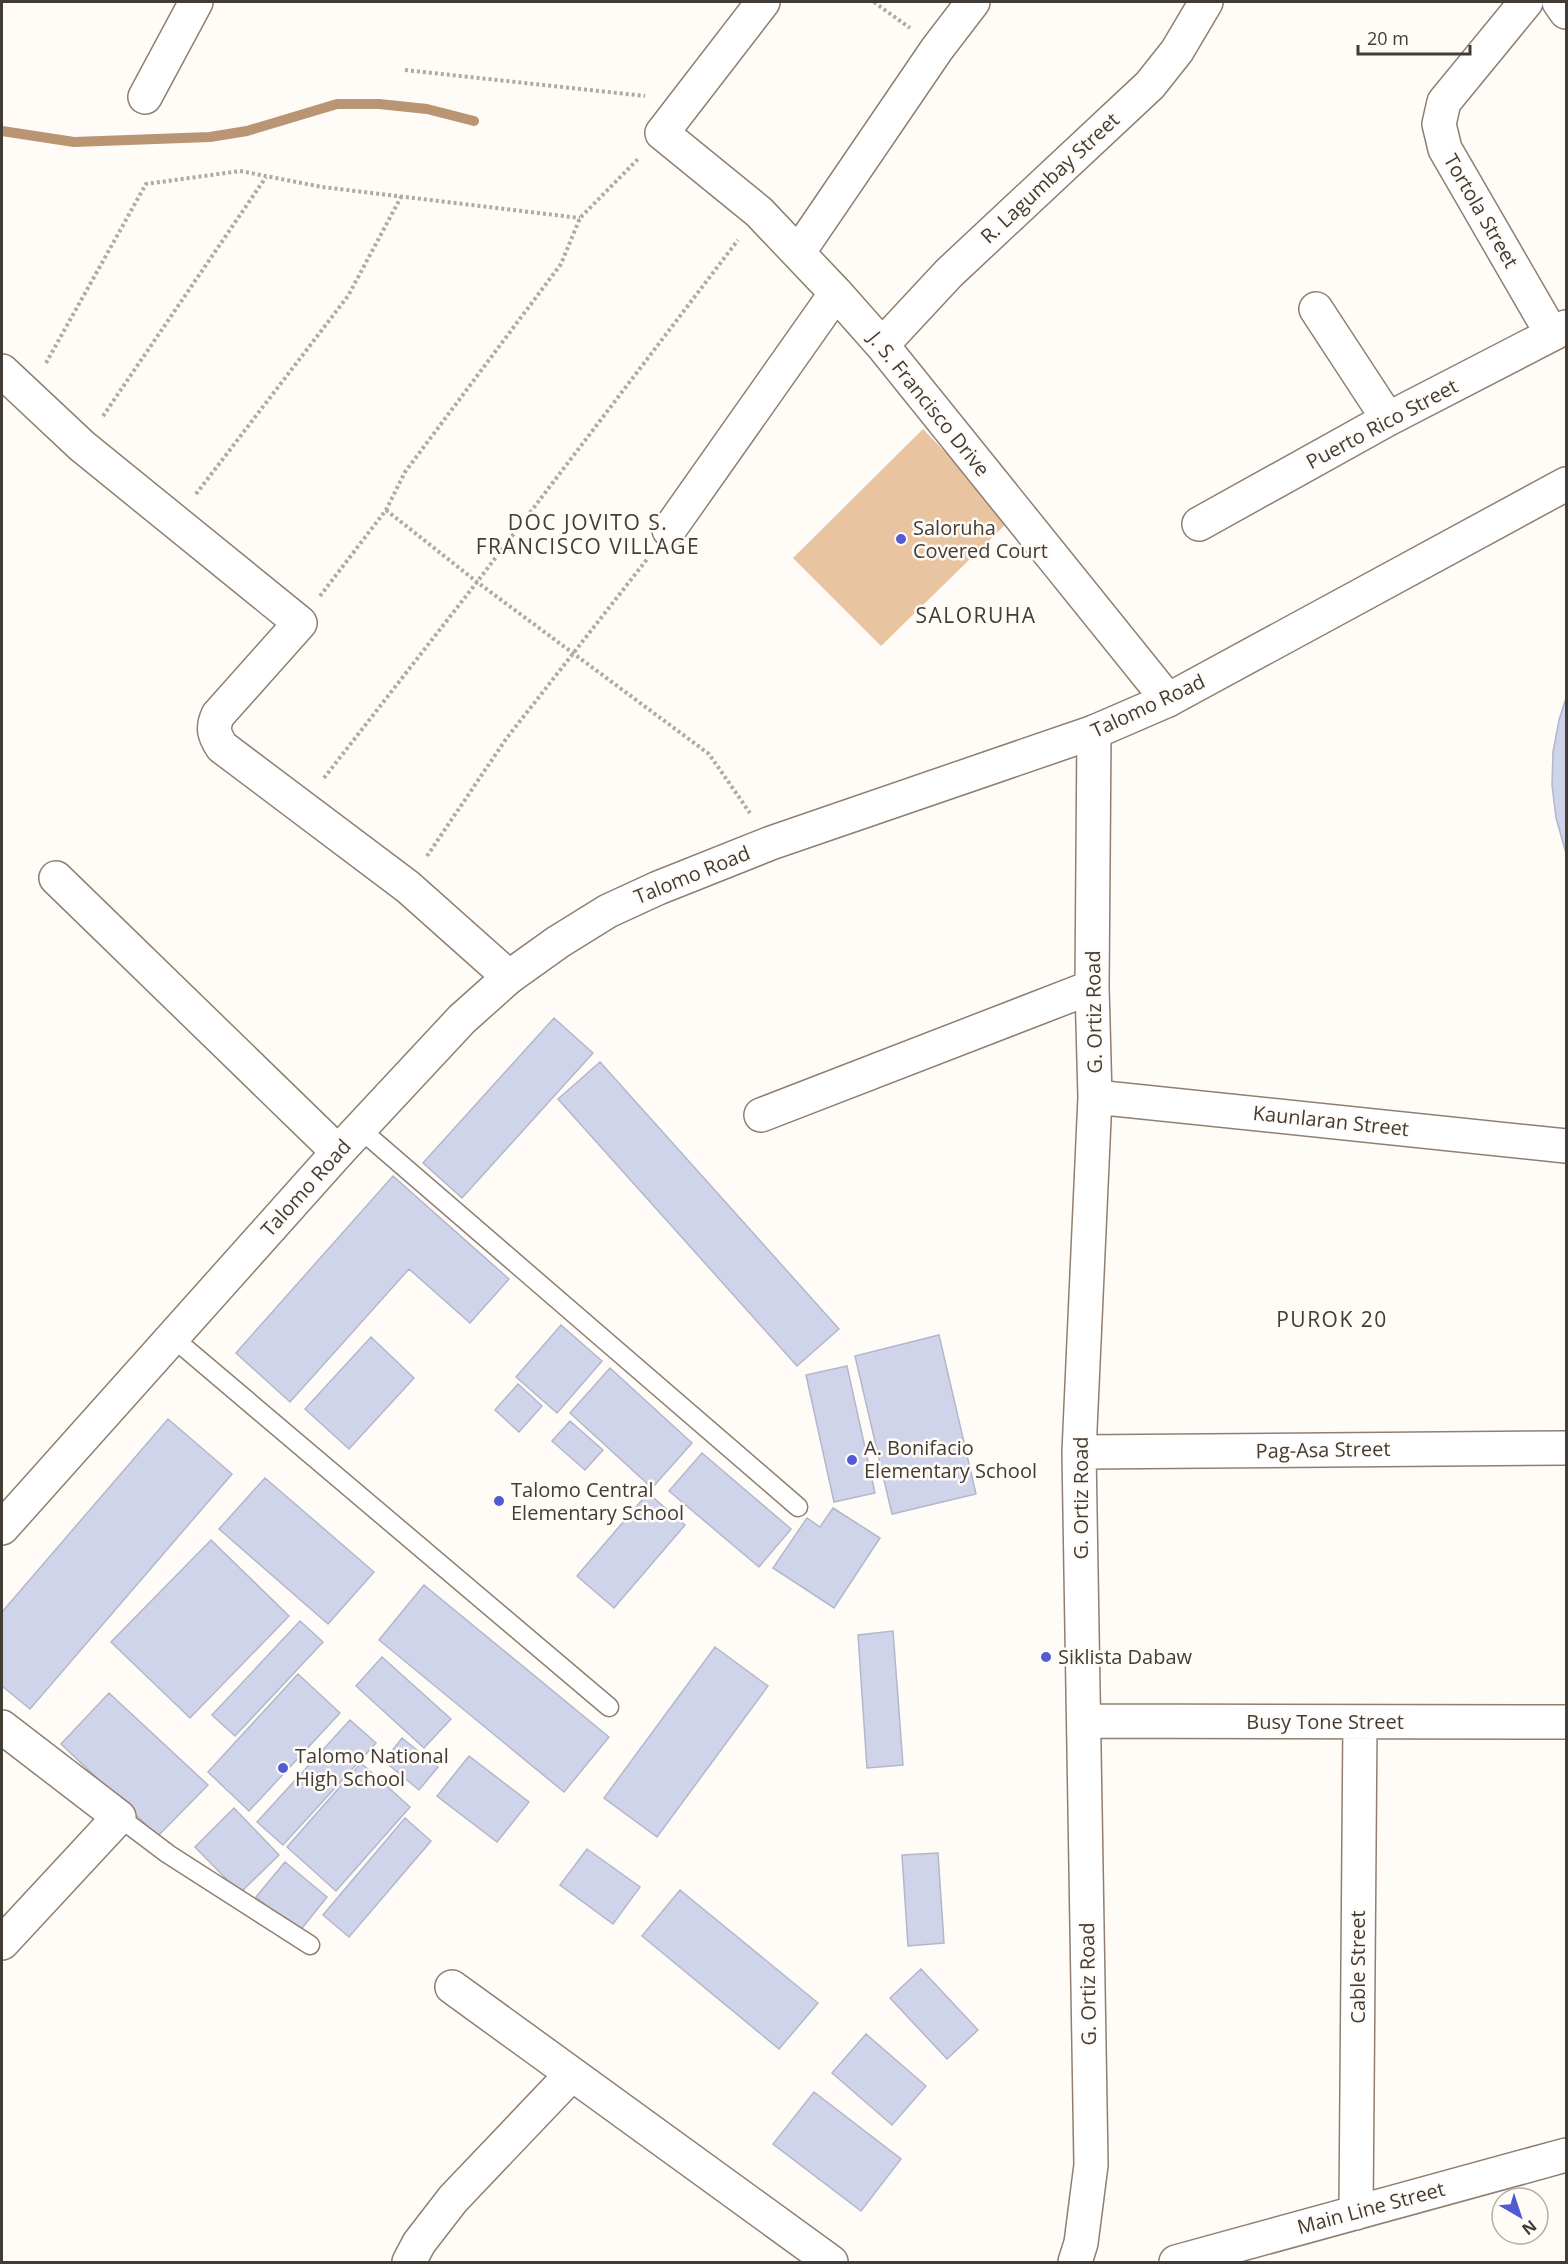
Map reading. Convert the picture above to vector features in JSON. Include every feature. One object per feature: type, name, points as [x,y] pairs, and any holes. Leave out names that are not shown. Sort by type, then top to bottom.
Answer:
[{"type":"street","points":[[145,97],[196,2]]},
{"type":"street","points":[[662,133],[763,2]]},
{"type":"street","points":[[798,253],[937,49],[973,2]]},
{"type":"street","name":"R. Lagumbay Street","points":[[882,345],[949,273],[1150,85],[1177,51],[1206,2]]},
{"type":"street","name":"Tortola Street","points":[[1526,2],[1444,102],[1439,124],[1445,149],[1559,330]]},
{"type":"street","points":[[1559,2],[1566,12]]},
{"type":"street","name":"J. S. Francisco Drive","points":[[662,133],[759,212],[836,293],[882,345],[1168,700]]},
{"type":"street","points":[[669,530],[836,293]]},
{"type":"street","points":[[1316,309],[1388,420]]},
{"type":"street","name":"Puerto Rico Street","points":[[1199,524],[1388,420],[1559,330]]},
{"type":"street","points":[[2,372],[82,446],[176,520],[300,623],[218,715],[213,725],[215,736],[222,747],[408,887],[508,977]]},
{"type":"street","name":"Talomo Road","points":[[2,1528],[349,1140],[462,1019],[508,977],[558,942],[608,911],[658,888],[771,843],[1094,732],[1168,700],[1566,484]]},
{"type":"street","name":"G. Ortiz Road","points":[[1075,2262],[1081,2243],[1091,2165],[1079,1452],[1095,1097],[1092,987],[1094,732]]},
{"type":"street","points":[[56,878],[349,1140]]},
{"type":"street","points":[[761,1115],[1092,987]]},
{"type":"street","name":"Kaunlaran Street","points":[[1095,1097],[1566,1146]]},
{"type":"street","name":"Pag-Asa Street","points":[[1079,1452],[1566,1448]]},
{"type":"street","name":"Busy Tone Street","points":[[1084,1721],[1566,1722]]},
{"type":"street","name":"Cable Street","points":[[1356,2213],[1360,1722]]},
{"type":"street","points":[[2,1727],[119,1817],[2,1943]]},
{"type":"street","points":[[452,1987],[831,2262]]},
{"type":"street","points":[[409,2262],[419,2243],[453,2199],[572,2074]]},
{"type":"street","name":"Main Line Street","points":[[1176,2262],[1566,2155]]},
{"type":"lane","points":[[349,1140],[798,1508]]},
{"type":"lane","points":[[172,1337],[609,1707]]},
{"type":"lane","points":[[119,1817],[168,1854],[310,1945]]},
{"type":"path","points":[[874,2],[937,49]]},
{"type":"path","points":[[405,70],[686,100]]},
{"type":"path","points":[[300,623],[386,510],[405,472],[561,264],[580,218],[662,133]]},
{"type":"path","points":[[28,395],[146,184],[240,171],[322,187],[580,218]]},
{"type":"path","points":[[82,446],[266,176]]},
{"type":"path","points":[[176,520],[348,296],[401,197]]},
{"type":"path","points":[[301,807],[477,582],[759,212]]},
{"type":"path","points":[[386,510],[477,582],[708,754],[771,843]]},
{"type":"path","points":[[408,887],[483,770],[669,530]]},
{"type":"shaded area","name":"Saloruha Covered Court","points":[[923,429],[1010,520],[881,646],[793,558]]},
{"type":"building","points":[[1566,698],[1566,853],[1556,818],[1552,785],[1553,752]]},
{"type":"building","points":[[554,1018],[593,1053],[462,1198],[423,1163]]},
{"type":"building","points":[[600,1062],[839,1329],[797,1366],[558,1099]]},
{"type":"building","points":[[393,1176],[509,1279],[470,1323],[409,1269],[290,1402],[236,1353]]},
{"type":"building","points":[[561,1325],[602,1361],[557,1413],[516,1377]]},
{"type":"building","points":[[939,1335],[976,1494],[892,1514],[855,1356]]},
{"type":"building","points":[[371,1337],[414,1378],[349,1449],[305,1409]]},
{"type":"building","points":[[847,1366],[875,1493],[834,1502],[806,1375]]},
{"type":"building","points":[[610,1368],[692,1443],[652,1488],[570,1413]]},
{"type":"building","points":[[518,1384],[542,1406],[519,1432],[495,1410]]},
{"type":"building","points":[[168,1419],[232,1474],[30,1709],[2,1686],[2,1612]]},
{"type":"building","points":[[570,1421],[603,1450],[585,1470],[552,1441]]},
{"type":"building","points":[[702,1453],[791,1529],[759,1567],[669,1491]]},
{"type":"building","points":[[265,1478],[374,1572],[328,1624],[219,1529]]},
{"type":"building","points":[[648,1493],[685,1525],[614,1608],[577,1576]]},
{"type":"building","points":[[833,1508],[880,1538],[834,1608],[773,1568],[807,1518],[820,1527]]},
{"type":"building","points":[[211,1540],[289,1616],[190,1718],[111,1642]]},
{"type":"building","points":[[424,1585],[609,1737],[564,1792],[379,1640]]},
{"type":"building","points":[[300,1621],[323,1642],[235,1736],[212,1715]]},
{"type":"building","points":[[893,1631],[903,1765],[867,1768],[858,1635]]},
{"type":"building","points":[[715,1647],[768,1686],[657,1837],[604,1798]]},
{"type":"building","points":[[382,1657],[451,1719],[424,1748],[356,1686]]},
{"type":"building","points":[[298,1674],[340,1713],[249,1811],[208,1772]]},
{"type":"building","points":[[109,1693],[208,1785],[158,1836],[61,1744]]},
{"type":"building","points":[[350,1720],[376,1743],[283,1845],[257,1822]]},
{"type":"building","points":[[402,1738],[438,1767],[419,1790],[384,1761]]},
{"type":"building","points":[[469,1756],[529,1802],[497,1842],[437,1796]]},
{"type":"building","points":[[361,1763],[410,1807],[336,1891],[287,1847]]},
{"type":"building","points":[[234,1808],[279,1855],[240,1893],[195,1847]]},
{"type":"building","points":[[405,1818],[431,1841],[349,1937],[323,1915]]},
{"type":"building","points":[[587,1849],[640,1887],[613,1924],[560,1885]]},
{"type":"building","points":[[938,1853],[944,1943],[908,1946],[902,1855]]},
{"type":"building","points":[[285,1862],[327,1897],[299,1932],[256,1897]]},
{"type":"building","points":[[680,1890],[818,2003],[779,2049],[642,1936]]},
{"type":"building","points":[[921,1969],[978,2030],[947,2059],[890,1998]]},
{"type":"building","points":[[866,2034],[926,2086],[892,2125],[832,2073]]},
{"type":"building","points":[[814,2092],[901,2159],[861,2211],[773,2144]]},
{"type":"waterway","points":[[2,131],[74,142],[210,137],[247,131],[337,104],[379,104],[427,109],[474,121]]},
{"type":"place","name":"Saloruha Covered Court","points":[[901,539]]},
{"type":"place","name":"A. Bonifacio Elementary School","points":[[852,1460]]},
{"type":"place","name":"Talomo Central Elementary School","points":[[499,1501]]},
{"type":"place","name":"Siklista Dabaw","points":[[1046,1657]]},
{"type":"place","name":"Talomo National High School","points":[[283,1768]]},
{"type":"district","name":"DOC JOVITO S. FRANCISCO VILLAGE","points":[[588,535]]},
{"type":"district","name":"SALORUHA","points":[[976,616]]},
{"type":"district","name":"PUROK 20","points":[[1332,1320]]}]
